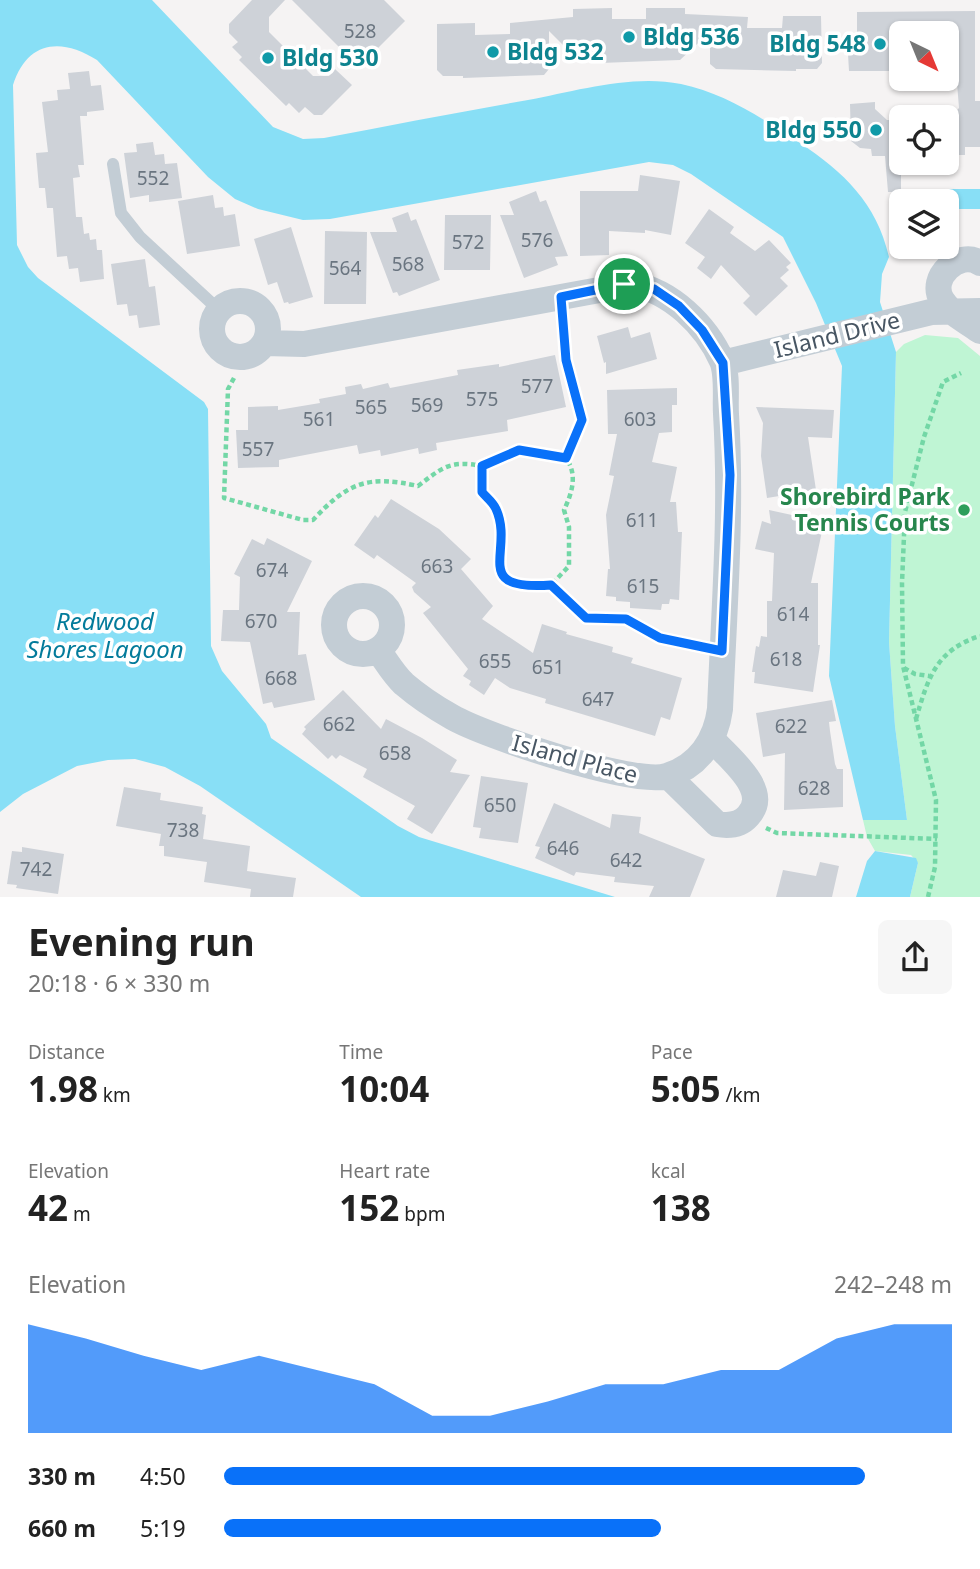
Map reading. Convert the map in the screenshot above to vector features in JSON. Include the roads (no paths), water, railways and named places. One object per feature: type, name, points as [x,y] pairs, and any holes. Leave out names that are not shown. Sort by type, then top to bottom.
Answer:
[{"type":"street","points":[[980,263],[975,260],[953,263],[941,274],[938,288],[940,298],[951,311],[980,331]]},
{"type":"street","points":[[265,343],[304,344],[624,284],[654,289],[691,317],[723,363],[730,475],[720,709],[713,740],[753,786],[754,802],[746,818],[733,824],[717,824],[668,775]]},
{"type":"street","points":[[235,300],[253,303],[261,309],[268,325],[265,343],[251,355],[241,357],[223,352],[213,337],[214,318],[219,310],[235,300]]},
{"type":"street","name":"Island Drive","points":[[723,363],[931,312],[980,311]]},
{"type":"street","name":"Island Place","points":[[378,650],[403,683],[453,718],[509,743],[626,774],[652,778],[668,775],[699,756],[713,740]]},
{"type":"lane","points":[[113,164],[121,213],[140,237],[219,310]]},
{"type":"water","name":"Redwood Shores Lagoon","points":[[0,0],[152,0],[273,127],[303,139],[324,138],[624,82],[662,81],[681,84],[713,94],[743,108],[800,143],[844,178],[867,205],[884,238],[889,257],[882,274],[880,302],[896,352],[889,642],[895,726],[907,820],[863,820],[829,676],[842,366],[816,303],[783,237],[691,174],[673,165],[649,162],[330,219],[303,220],[258,209],[235,199],[208,177],[97,60],[71,48],[58,46],[36,52],[19,70],[13,85],[17,245],[28,267],[38,278],[204,402],[208,409],[211,646],[222,671],[266,724],[271,738],[398,826],[419,837],[615,897],[361,897],[200,786],[165,767],[135,759],[108,760],[77,766],[23,794],[0,812]]},
{"type":"water","points":[[959,189],[980,189],[980,209],[959,209]]},
{"type":"water","points":[[875,851],[916,858],[918,863],[910,897],[856,897],[867,861]]},
{"type":"place","name":"Bldg 536","points":[[629,37]]},
{"type":"place","name":"Bldg 548","points":[[880,44]]},
{"type":"place","name":"Bldg 532","points":[[493,52]]},
{"type":"place","name":"Bldg 530","points":[[268,58]]},
{"type":"place","name":"Bldg 550","points":[[876,130]]},
{"type":"place","name":"Shorebird Park Tennis Courts","points":[[964,510]]}]
